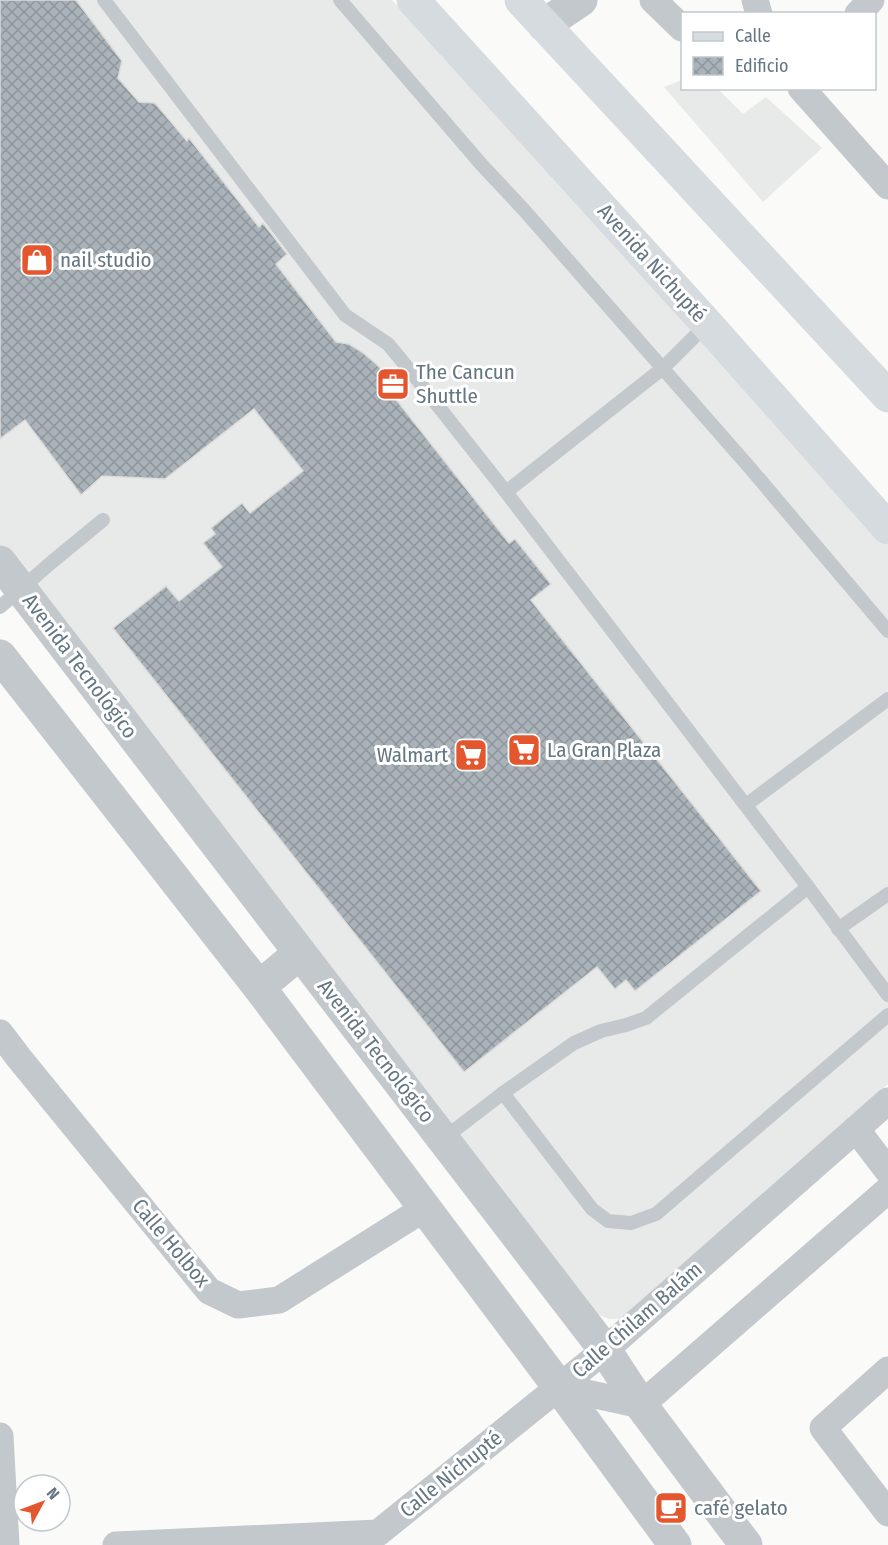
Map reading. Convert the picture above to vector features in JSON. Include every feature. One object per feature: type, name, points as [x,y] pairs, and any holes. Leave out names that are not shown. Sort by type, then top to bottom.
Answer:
[{"type":"main road","name":"Avenida Nichupté","points":[[413,0],[708,324],[888,528]]},
{"type":"main road","points":[[521,0],[888,396]]},
{"type":"street","points":[[544,25],[581,0]]},
{"type":"street","points":[[653,0],[681,27]]},
{"type":"street","points":[[860,12],[871,0]]},
{"type":"street","points":[[803,90],[888,186]]},
{"type":"street","name":"Avenida Tecnológico","points":[[0,562],[10,598],[300,953],[605,1350],[640,1405],[746,1545]]},
{"type":"street","points":[[0,656],[259,987],[675,1545]]},
{"type":"street","points":[[259,987],[300,953]]},
{"type":"street","name":"Calle Holbox","points":[[0,1033],[10,1065],[209,1291],[238,1305],[279,1300],[425,1208]]},
{"type":"street","name":"Calle Chilam Balám","points":[[559,1387],[605,1350],[888,1101]]},
{"type":"street","points":[[856,1129],[888,1171]]},
{"type":"street","points":[[640,1405],[888,1190]]},
{"type":"street","points":[[888,1370],[823,1428],[888,1513]]},
{"type":"street","name":"Calle Chilam Balám","points":[[559,1387],[640,1405]]},
{"type":"street","name":"Calle Nichupté","points":[[116,1545],[379,1539],[559,1387]]},
{"type":"street","points":[[0,1436],[6,1545]]},
{"type":"lane","points":[[104,0],[345,315],[388,344],[506,492],[746,805],[888,995]]},
{"type":"lane","points":[[340,0],[481,164],[663,368],[888,631]]},
{"type":"lane","points":[[506,492],[663,368],[708,324]]},
{"type":"lane","points":[[10,598],[103,520]]},
{"type":"lane","points":[[746,805],[888,699]]},
{"type":"lane","points":[[443,1139],[502,1093],[574,1043],[601,1031],[646,1018],[808,887]]},
{"type":"lane","points":[[838,929],[888,894]]},
{"type":"lane","points":[[502,1093],[592,1209],[608,1221],[632,1222],[656,1214],[888,1015]]},
{"type":"shaded area","name":"La Gran Plaza","points":[[0,0],[392,0],[888,546],[888,1084],[632,1313],[621,1319],[609,1319],[596,1314],[0,548]]},
{"type":"shaded area","points":[[681,80],[681,90],[719,90],[743,114],[766,97],[822,148],[763,202],[664,87]]},
{"type":"building","points":[[0,0],[76,0],[122,61],[118,78],[139,102],[155,103],[187,141],[189,138],[259,227],[263,223],[287,254],[276,264],[336,342],[349,344],[362,352],[384,372],[392,387],[394,397],[509,543],[515,539],[551,584],[531,600],[761,891],[635,991],[626,980],[615,989],[597,967],[464,1072],[113,628],[166,586],[179,601],[222,567],[203,543],[215,534],[211,528],[242,503],[250,513],[303,471],[254,409],[165,479],[102,476],[81,495],[25,420],[0,439]]},
{"type":"place","name":"nail studio","points":[[37,260]]},
{"type":"place","name":"The Cancun Shuttle","points":[[393,384]]},
{"type":"place","name":"La Gran Plaza","points":[[524,750]]},
{"type":"place","name":"Walmart","points":[[471,755]]},
{"type":"place","name":"café gelato","points":[[671,1508]]}]
